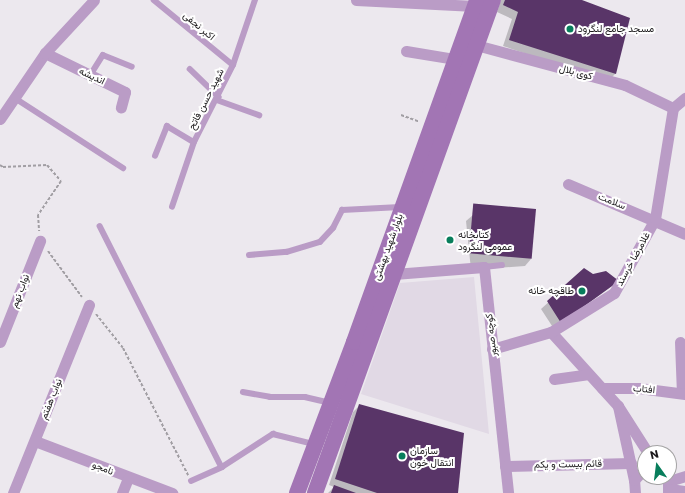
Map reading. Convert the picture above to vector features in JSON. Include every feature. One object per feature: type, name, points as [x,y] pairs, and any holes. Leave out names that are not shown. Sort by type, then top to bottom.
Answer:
[{"type":"main road","name":"بلوار شهید بهشتی","points":[[297,493],[330,403],[361,345],[394,274],[493,0]]},
{"type":"main road","name":"بلوار شهید بهشتی","points":[[316,493],[403,207],[476,3]]},
{"type":"street","points":[[0,119],[44,53],[94,0]]},
{"type":"street","points":[[356,0],[476,3]]},
{"type":"street","name":"کوی بلال","points":[[476,45],[625,85],[673,108]]},
{"type":"street","points":[[406,51],[455,59]]},
{"type":"street","name":"اندیشه","points":[[44,53],[91,74],[125,92],[121,108]]},
{"type":"street","points":[[673,108],[685,98]]},
{"type":"street","name":"غلامرضا خرسند","points":[[492,349],[551,332],[614,293],[655,219],[673,108]]},
{"type":"street","name":"سلامت","points":[[568,184],[655,219],[685,234]]},
{"type":"street","name":"نواب نهم","points":[[0,342],[40,241]]},
{"type":"street","points":[[394,274],[484,267]]},
{"type":"street","name":"کوچه صبور","points":[[484,267],[508,493]]},
{"type":"street","name":"نواب هفتم","points":[[13,493],[89,305]]},
{"type":"street","points":[[551,332],[618,406],[643,445]]},
{"type":"street","points":[[680,342],[684,394]]},
{"type":"street","points":[[554,379],[589,374]]},
{"type":"street","name":"افتاب","points":[[602,388],[639,388],[684,394]]},
{"type":"street","points":[[618,406],[634,480],[635,493]]},
{"type":"street","name":"نامجو","points":[[35,440],[128,478],[172,493]]},
{"type":"street","name":"قائم بیست و یکم","points":[[505,466],[630,463]]},
{"type":"street","points":[[634,480],[637,477]]},
{"type":"street","points":[[122,493],[128,478]]},
{"type":"street","points":[[669,485],[685,491]]},
{"type":"lane","name":"اکبر نجفی","points":[[154,0],[233,66]]},
{"type":"lane","name":"شهید حسن فاتح","points":[[172,207],[194,142],[218,99],[233,66],[255,0]]},
{"type":"lane","points":[[91,74],[103,55],[132,67]]},
{"type":"lane","points":[[190,69],[218,99],[258,115]]},
{"type":"lane","points":[[15,98],[123,168]]},
{"type":"lane","points":[[155,156],[167,126],[194,142]]},
{"type":"lane","points":[[249,255],[287,252],[320,242],[333,228],[342,210],[403,207]]},
{"type":"lane","points":[[100,226],[222,467]]},
{"type":"lane","points":[[484,267],[502,265]]},
{"type":"lane","points":[[243,392],[270,397],[305,397],[330,403]]},
{"type":"lane","points":[[191,481],[222,467],[273,434],[315,444]]},
{"type":"path","points":[[401,115],[433,126]]},
{"type":"shaded area","points":[[474,277],[489,434],[361,394],[400,283]]},
{"type":"building","name":"مسجد جامع لنگرود","points":[[505,0],[582,0],[630,18],[616,74],[509,40],[518,12],[503,5]]},
{"type":"building","points":[[473,204],[536,209],[532,259],[469,253]]},
{"type":"building","name":"طاقچه خانه","points":[[584,268],[593,274],[606,271],[619,281],[561,323],[547,301]]},
{"type":"building","name":"سازمان انتقال خون","points":[[359,404],[464,433],[458,493],[377,493],[335,479]]},
{"type":"building","points":[[334,485],[356,493],[331,493]]},
{"type":"place","name":"مسجد جامع لنگرود","points":[[570,29]]},
{"type":"place","name":"کتابخانه عمومی لنگرود","points":[[450,240]]},
{"type":"place","name":"طاقچه خانه","points":[[582,291]]},
{"type":"place","name":"سازمان انتقال خون","points":[[402,456]]}]
